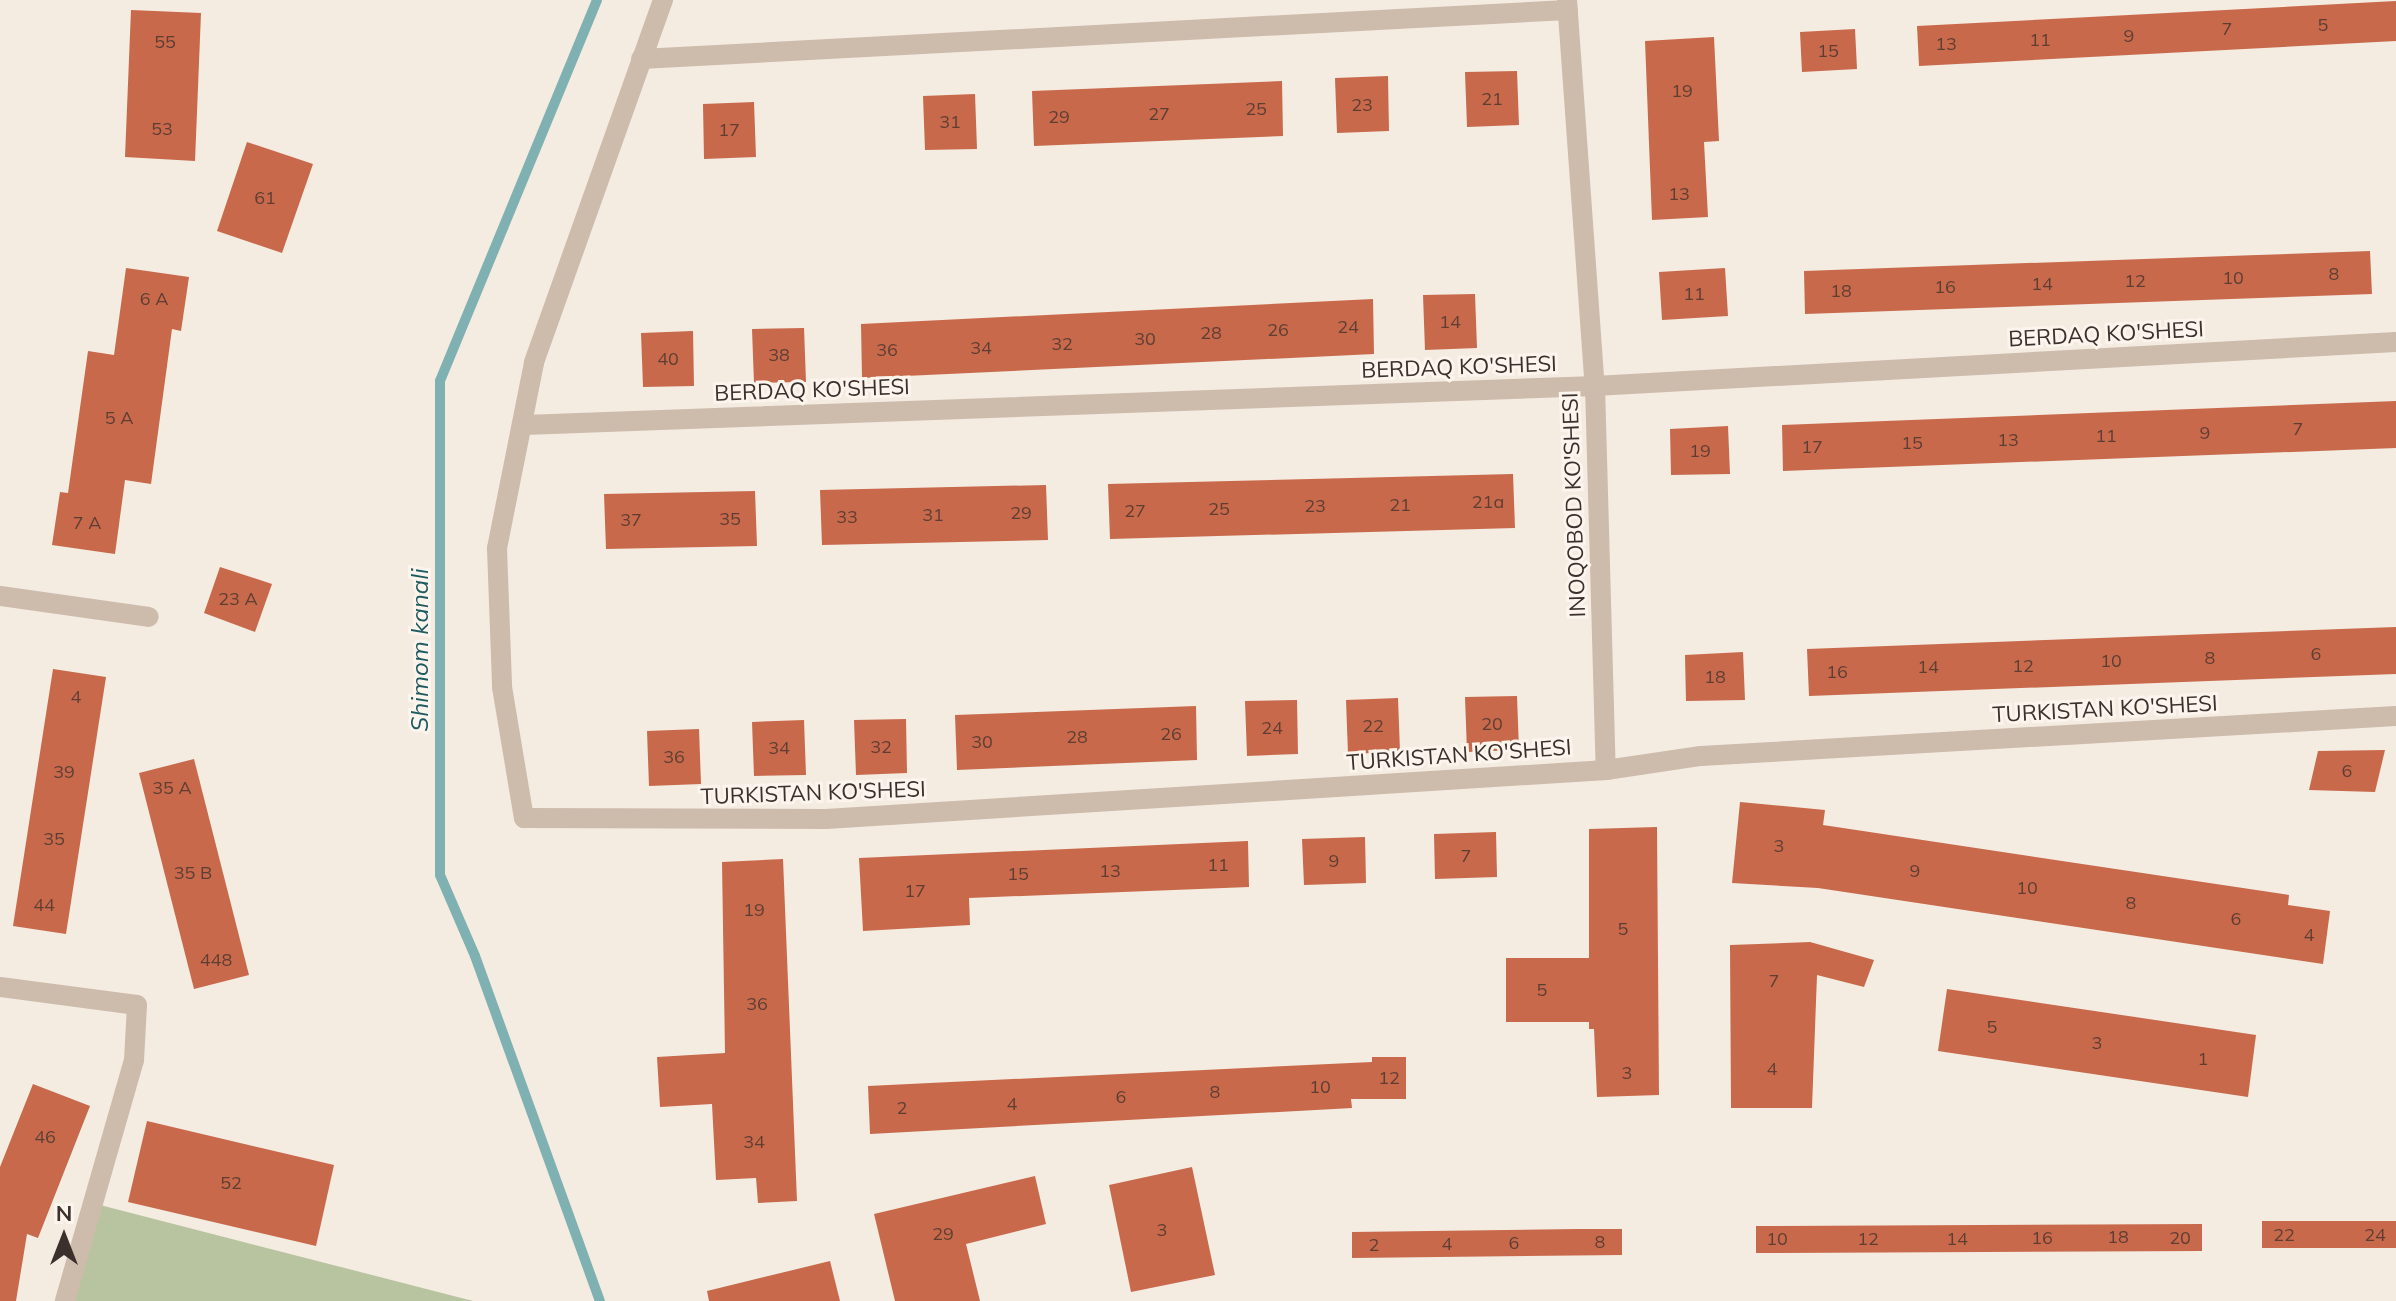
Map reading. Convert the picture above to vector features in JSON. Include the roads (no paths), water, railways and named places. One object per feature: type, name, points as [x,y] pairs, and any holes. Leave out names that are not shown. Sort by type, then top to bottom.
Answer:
[{"type":"street","points":[[524,425],[534,363],[663,0]]},
{"type":"street","points":[[641,59],[1568,5]]},
{"type":"street","name":"INOQOBOD KO'SHESI","points":[[1568,5],[1595,386],[1606,770]]},
{"type":"street","name":"BERDAQ KO'SHESI","points":[[524,425],[1595,386],[2396,342]]},
{"type":"street","name":"TURKISTAN KO'SHESI","points":[[524,425],[497,548],[502,687],[524,818],[826,819],[1606,770],[1701,756],[2396,716]]},
{"type":"street","points":[[0,596],[149,617]]},
{"type":"street","points":[[0,987],[137,1005],[134,1060],[65,1301]]},
{"type":"waterway","name":"Shimom kanali","points":[[597,0],[440,381],[440,875],[475,956],[600,1301]]}]
